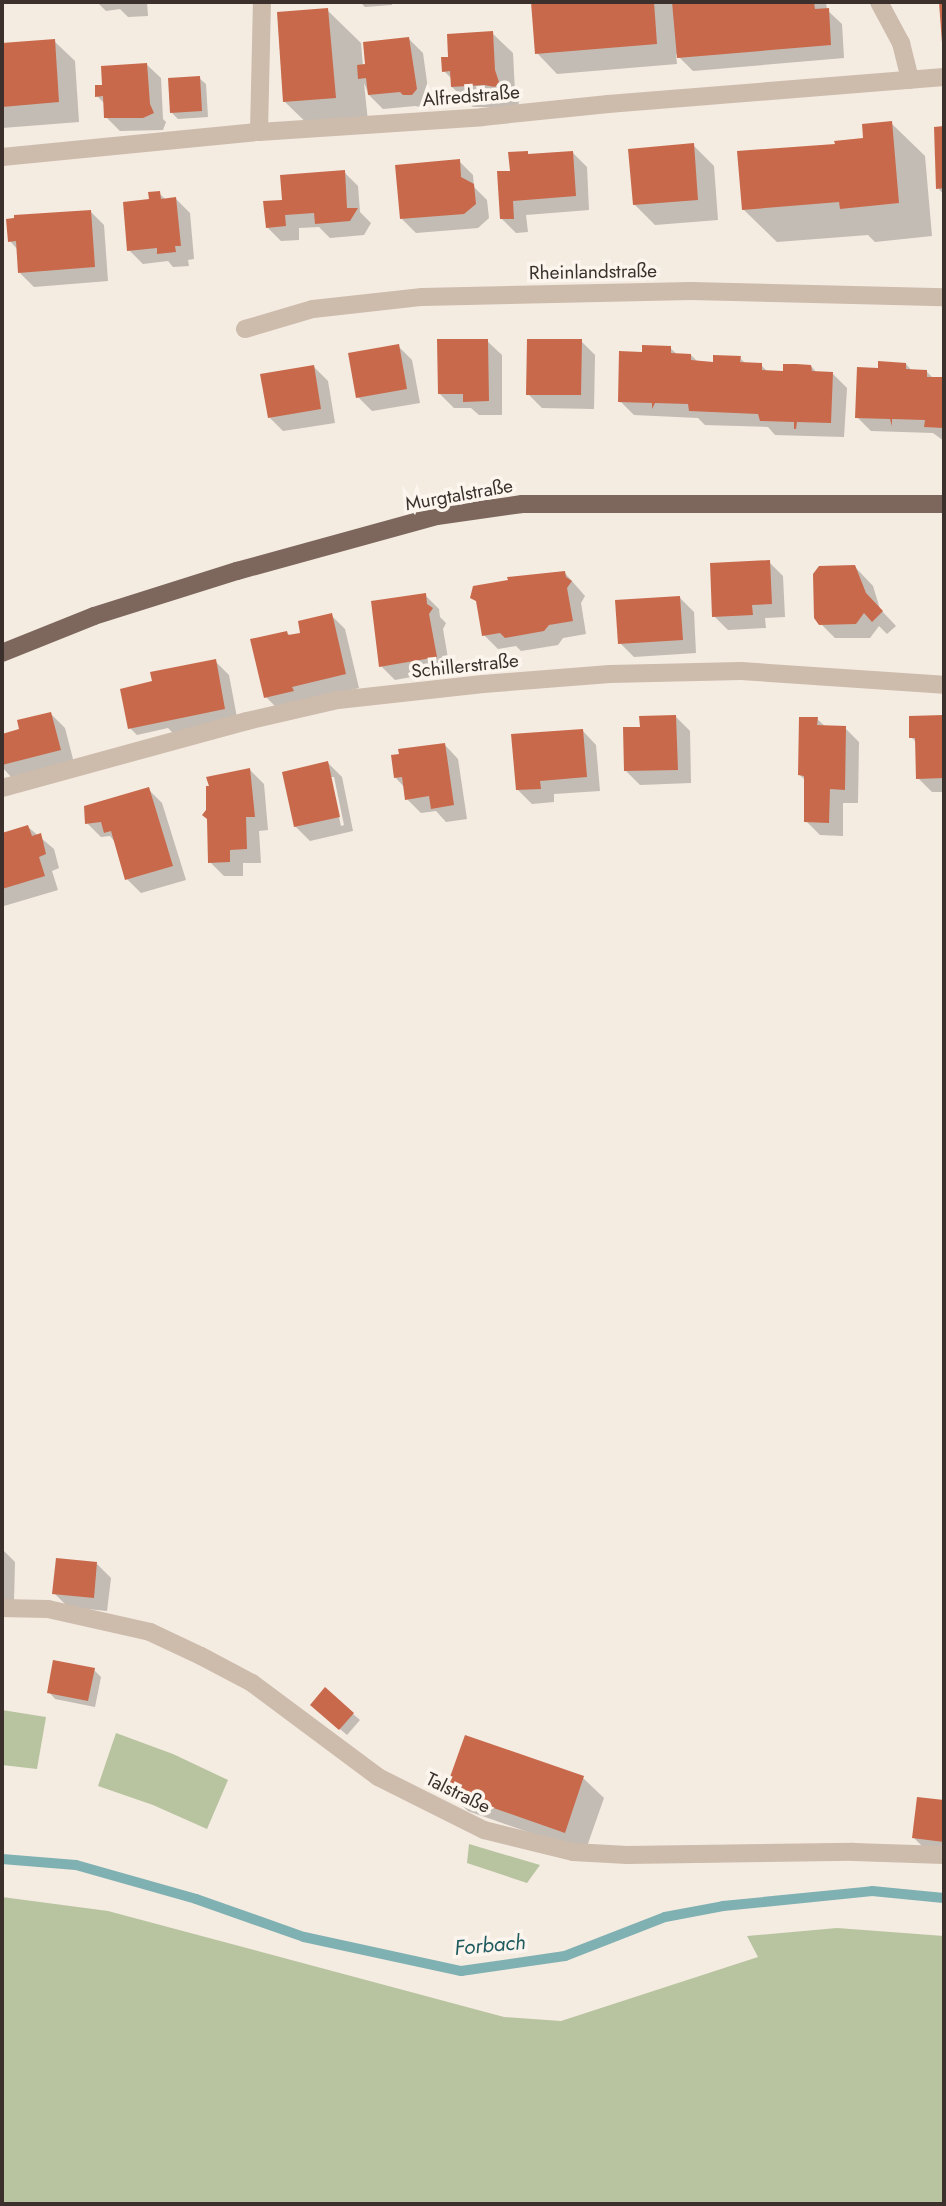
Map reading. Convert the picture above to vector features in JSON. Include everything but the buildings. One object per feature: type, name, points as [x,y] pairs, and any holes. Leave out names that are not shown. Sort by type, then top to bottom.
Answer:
[{"type":"main road","name":"Murgtalstraße","points":[[2,653],[94,616],[236,571],[437,516],[522,505],[944,504]]},
{"type":"street","points":[[259,132],[262,2]]},
{"type":"street","points":[[879,2],[901,43],[910,80]]},
{"type":"street","name":"Alfredstraße","points":[[2,157],[259,132],[482,117],[944,77]]},
{"type":"street","name":"Rheinlandstraße","points":[[245,329],[313,309],[422,297],[691,290],[944,297]]},
{"type":"street","name":"Schillerstraße","points":[[2,788],[247,721],[338,700],[483,684],[610,674],[741,671],[944,685]]},
{"type":"street","name":"Talstraße","points":[[2,1608],[48,1609],[150,1632],[252,1682],[378,1777],[484,1830],[573,1852],[627,1855],[854,1853],[944,1856]]},
{"type":"green space","points":[[2,1710],[46,1717],[37,1769],[2,1765]]},
{"type":"green space","points":[[116,1733],[173,1754],[228,1780],[207,1829],[153,1805],[98,1786]]},
{"type":"green space","points":[[469,1844],[540,1865],[527,1883],[467,1863]]},
{"type":"green space","points":[[2,1897],[108,1911],[504,2017],[561,2021],[758,1957],[747,1936],[837,1928],[944,1936],[944,2204],[2,2204]]},
{"type":"waterway","name":"Forbach","points":[[2,1859],[76,1865],[196,1899],[304,1937],[461,1971],[565,1956],[665,1917],[723,1906],[872,1891],[944,1898]]}]
